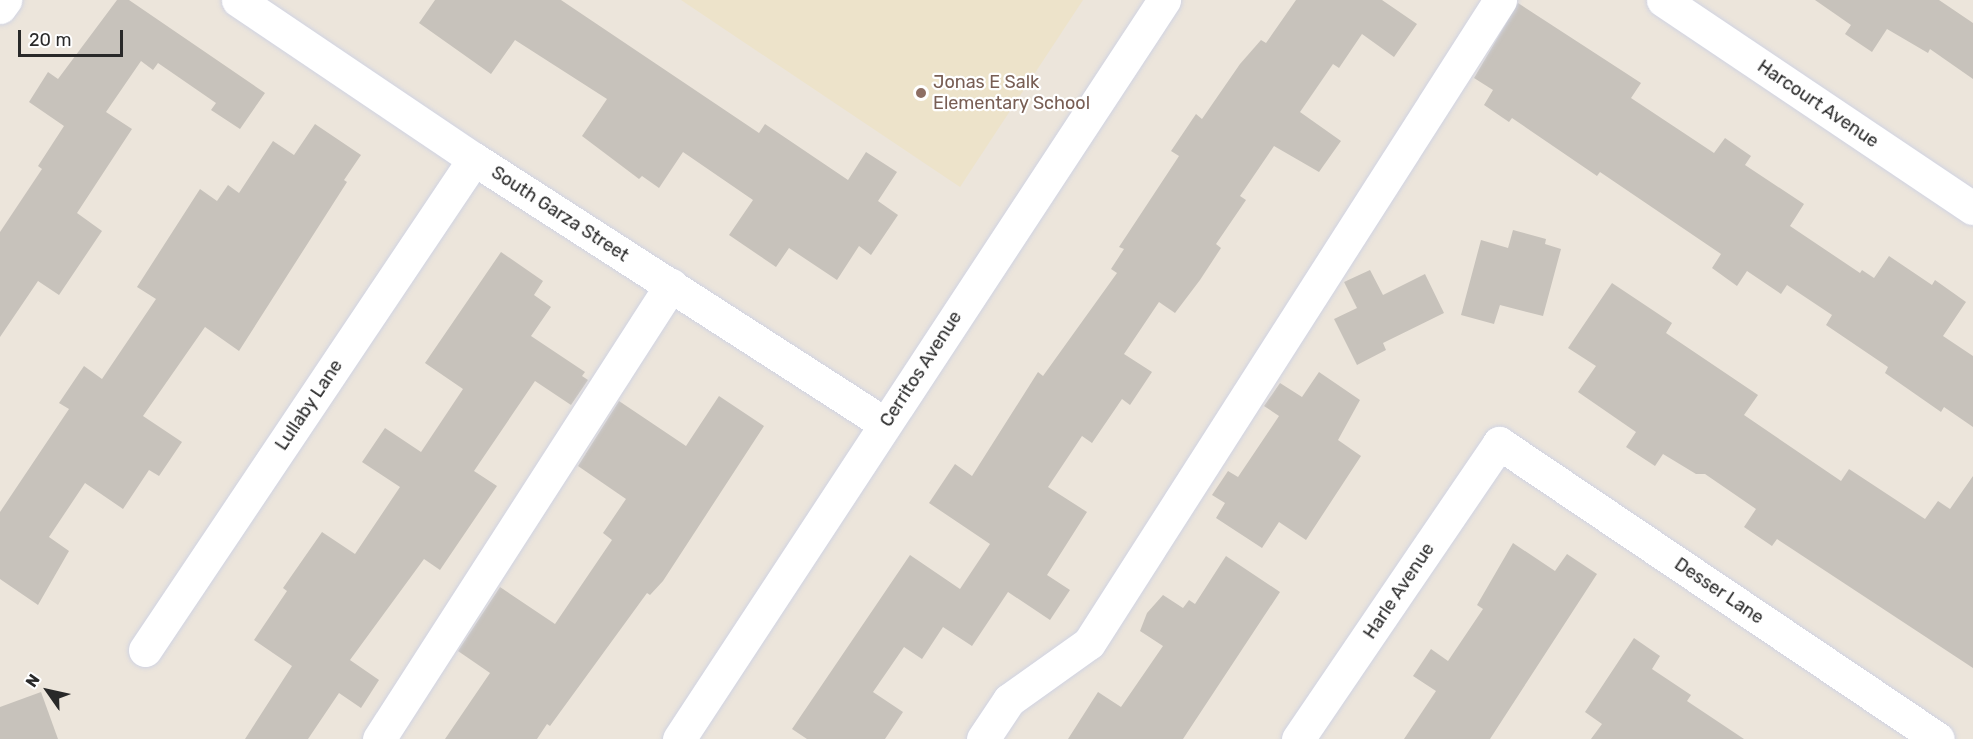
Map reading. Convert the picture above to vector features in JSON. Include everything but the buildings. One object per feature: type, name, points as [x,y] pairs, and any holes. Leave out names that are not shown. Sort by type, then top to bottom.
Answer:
[{"type":"street","points":[[0,7],[5,0]]},
{"type":"street","name":"South Garza Street","points":[[238,0],[474,159],[885,424]]},
{"type":"street","name":"Cerritos Avenue","points":[[678,739],[1164,0]]},
{"type":"street","points":[[983,739],[1009,700],[1089,643],[1500,0]]},
{"type":"street","name":"Harcourt Avenue","points":[[1663,0],[1973,208]]},
{"type":"street","name":"Lullaby Lane","points":[[145,651],[474,159]]},
{"type":"street","points":[[379,739],[671,285]]},
{"type":"street","name":"Harle Avenue","points":[[1298,739],[1499,443]]},
{"type":"street","name":"Desser Lane","points":[[1499,443],[1938,739]]},
{"type":"shaded area","name":"Jonas E Salk Elementary School","points":[[681,0],[1083,0],[960,187]]},
{"type":"place","name":"Jonas E Salk Elementary School","points":[[921,93]]}]
